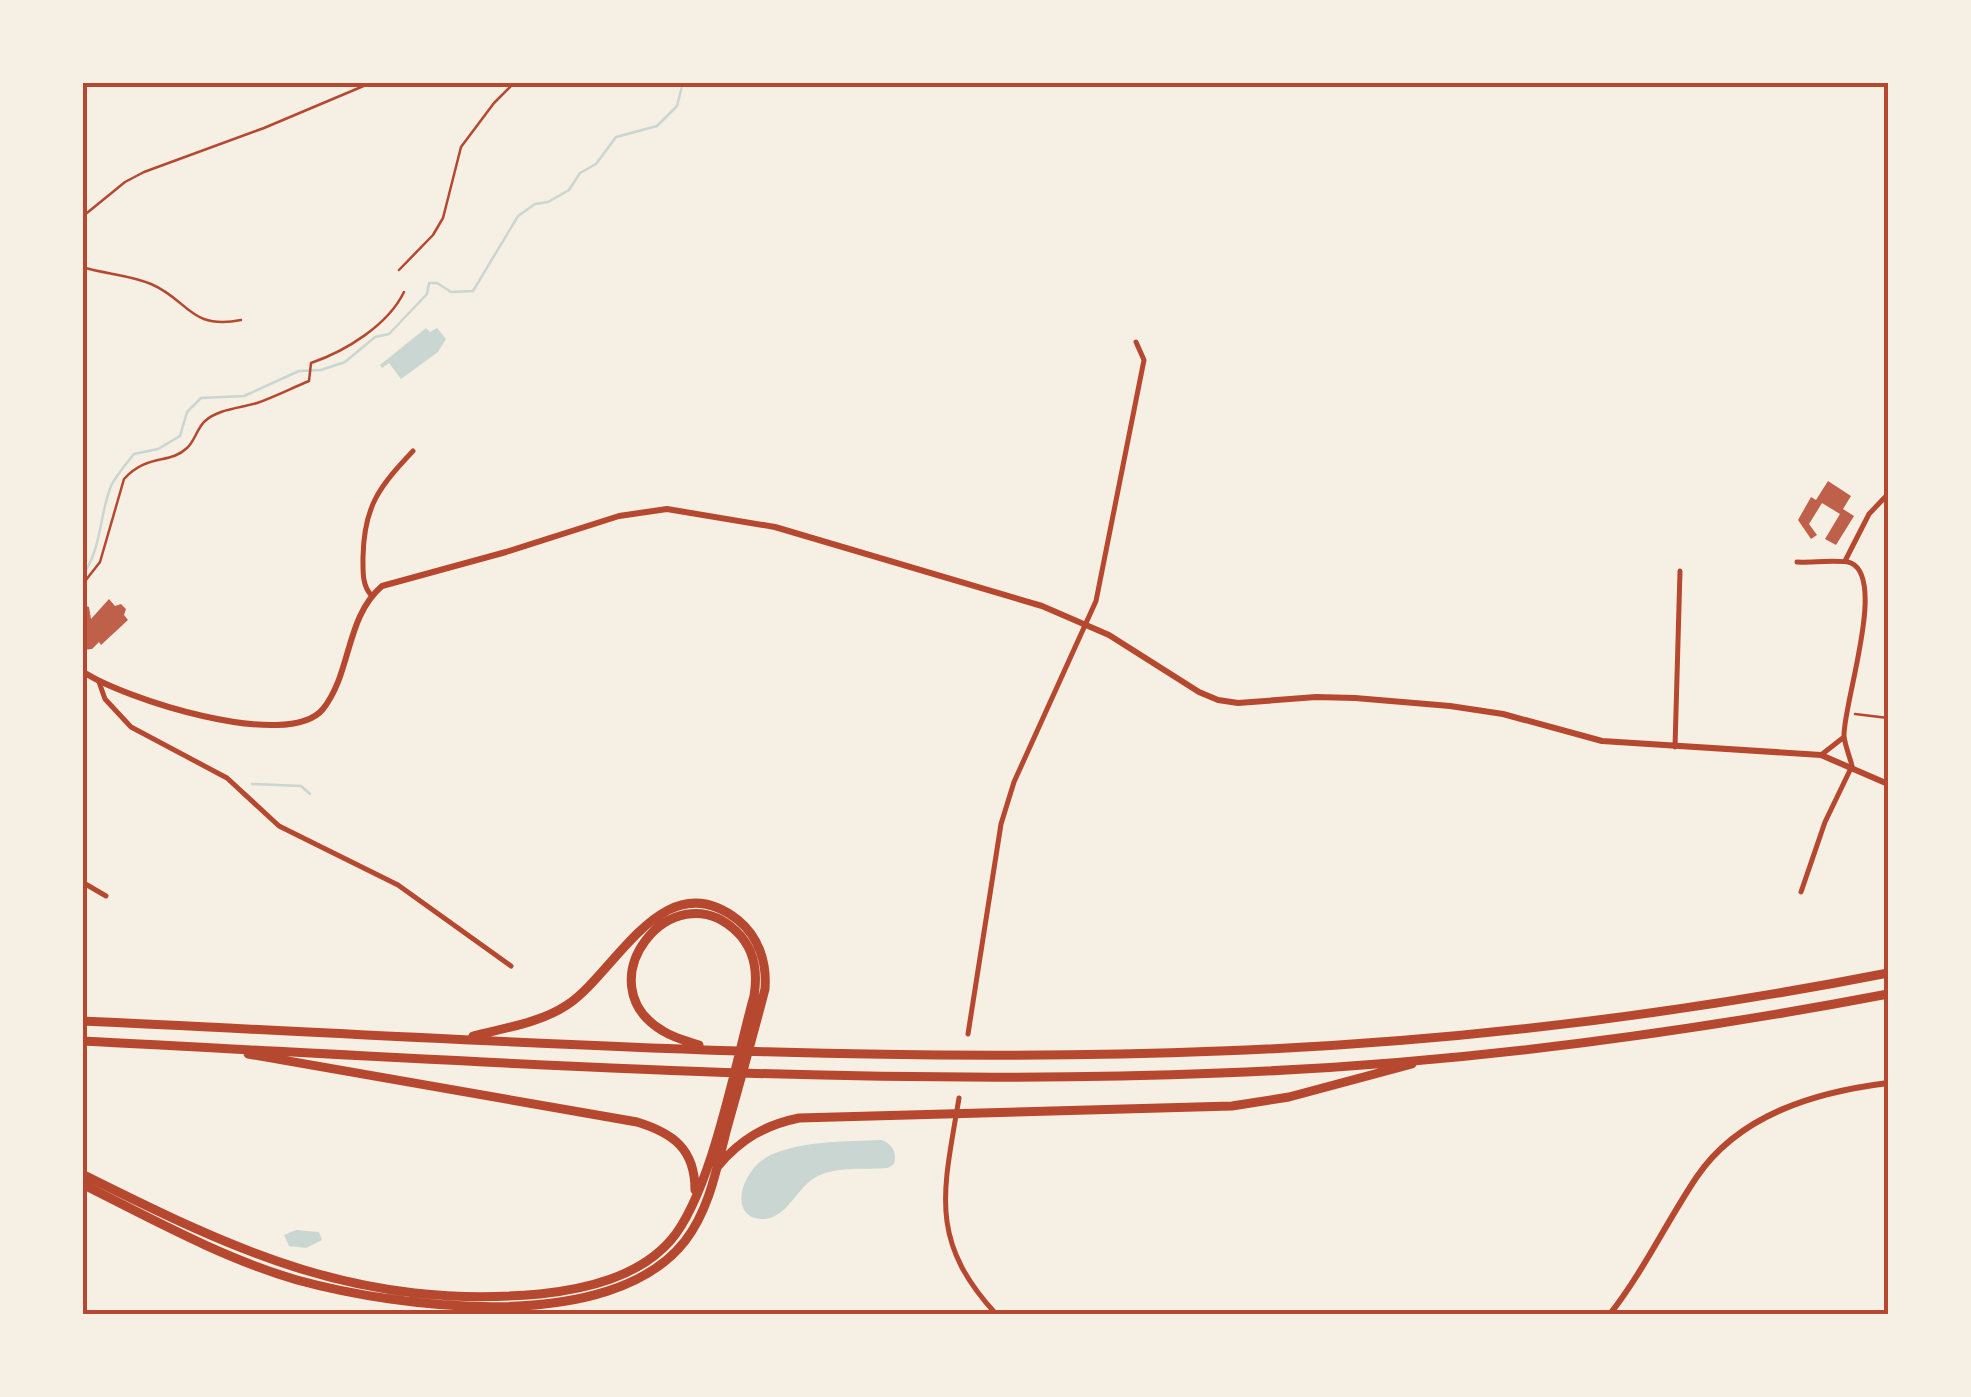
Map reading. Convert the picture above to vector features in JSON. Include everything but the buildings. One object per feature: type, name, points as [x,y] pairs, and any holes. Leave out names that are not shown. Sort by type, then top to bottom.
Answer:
[{"type":"highway","points":[[82,1184],[210,1246],[295,1279],[417,1303],[498,1307],[563,1300],[629,1285],[671,1257],[692,1230],[716,1168],[765,989],[765,970],[758,944],[734,917],[713,908],[689,905],[666,910],[651,919],[587,990],[564,1008],[518,1025],[460,1038]]},
{"type":"highway","points":[[82,1174],[203,1234],[288,1267],[384,1288],[465,1297],[556,1292],[632,1270],[654,1256],[670,1241],[704,1177],[754,996],[756,971],[748,946],[727,924],[705,916],[676,918],[653,930],[640,944],[632,970],[635,1000],[644,1015],[661,1030],[712,1049]]},
{"type":"highway","points":[[82,1021],[756,1051],[1062,1055],[1336,1044],[1574,1023],[1888,973]]},
{"type":"highway","points":[[82,1042],[724,1072],[1077,1076],[1221,1073],[1431,1059],[1683,1030],[1888,994]]},
{"type":"highway","points":[[219,1048],[637,1122],[661,1130],[685,1148],[692,1162],[695,1198]]},
{"type":"highway","points":[[716,1168],[740,1142],[776,1123],[798,1118],[1249,1104],[1290,1098],[1431,1059]]},
{"type":"street","points":[[968,1034],[1001,824],[1014,782],[1096,601],[1144,360],[1136,342]]},
{"type":"street","points":[[371,595],[365,588],[363,566],[368,510],[383,483],[412,451]]},
{"type":"street","points":[[1845,561],[1870,514],[1888,494]]},
{"type":"street","points":[[82,671],[99,682],[166,706],[230,721],[305,722],[325,706],[360,613],[371,595],[397,580],[506,552],[619,516],[667,509],[775,527],[1042,606],[1086,624],[1218,700],[1238,703],[1355,698],[1450,706],[1503,714],[1602,741],[1822,755],[1888,784]]},
{"type":"street","points":[[1797,562],[1845,561],[1854,564],[1864,579],[1858,666],[1844,737],[1852,766],[1825,822],[1801,892]]},
{"type":"street","points":[[1675,747],[1680,571]]},
{"type":"street","points":[[99,682],[105,699],[131,727],[227,778],[280,826],[398,885],[511,966]]},
{"type":"street","points":[[1822,755],[1844,737]]},
{"type":"street","points":[[82,882],[106,896]]},
{"type":"street","points":[[1610,1314],[1695,1179],[1716,1154],[1762,1119],[1811,1097],[1888,1083]]},
{"type":"street","points":[[959,1098],[946,1170],[950,1244],[961,1268],[996,1314]]},
{"type":"lane","points":[[82,267],[150,284],[200,318],[226,323],[241,320]]},
{"type":"path","points":[[82,217],[125,182],[144,172],[373,82]]},
{"type":"path","points":[[399,270],[433,235],[443,218],[461,147],[494,102],[516,82]]},
{"type":"path","points":[[82,586],[100,562],[124,480],[134,469],[146,461],[167,458],[186,449],[204,422],[309,381],[311,364],[348,346],[395,309],[404,292]]},
{"type":"path","points":[[1848,712],[1888,718]]},
{"type":"shaded area","points":[[426,328],[430,332],[437,328],[446,339],[438,352],[401,379],[389,363],[382,368],[380,365]]},
{"type":"shaded area","points":[[881,1140],[894,1153],[894,1164],[888,1168],[826,1173],[811,1180],[773,1217],[753,1217],[745,1212],[742,1192],[746,1181],[752,1170],[773,1154],[813,1144]]},
{"type":"shaded area","points":[[296,1230],[319,1232],[322,1240],[306,1248],[289,1246],[284,1235]]},
{"type":"waterway","points":[[82,576],[97,544],[107,497],[116,477],[134,454],[158,449],[180,436],[187,412],[201,398],[244,396],[299,371],[321,370],[345,362],[375,337],[389,334],[427,294],[429,283],[437,283],[451,292],[473,291],[518,216],[569,190],[580,173],[596,164],[616,137],[657,126],[677,106],[683,82]]},
{"type":"waterway","points":[[252,784],[301,786],[310,794]]}]
